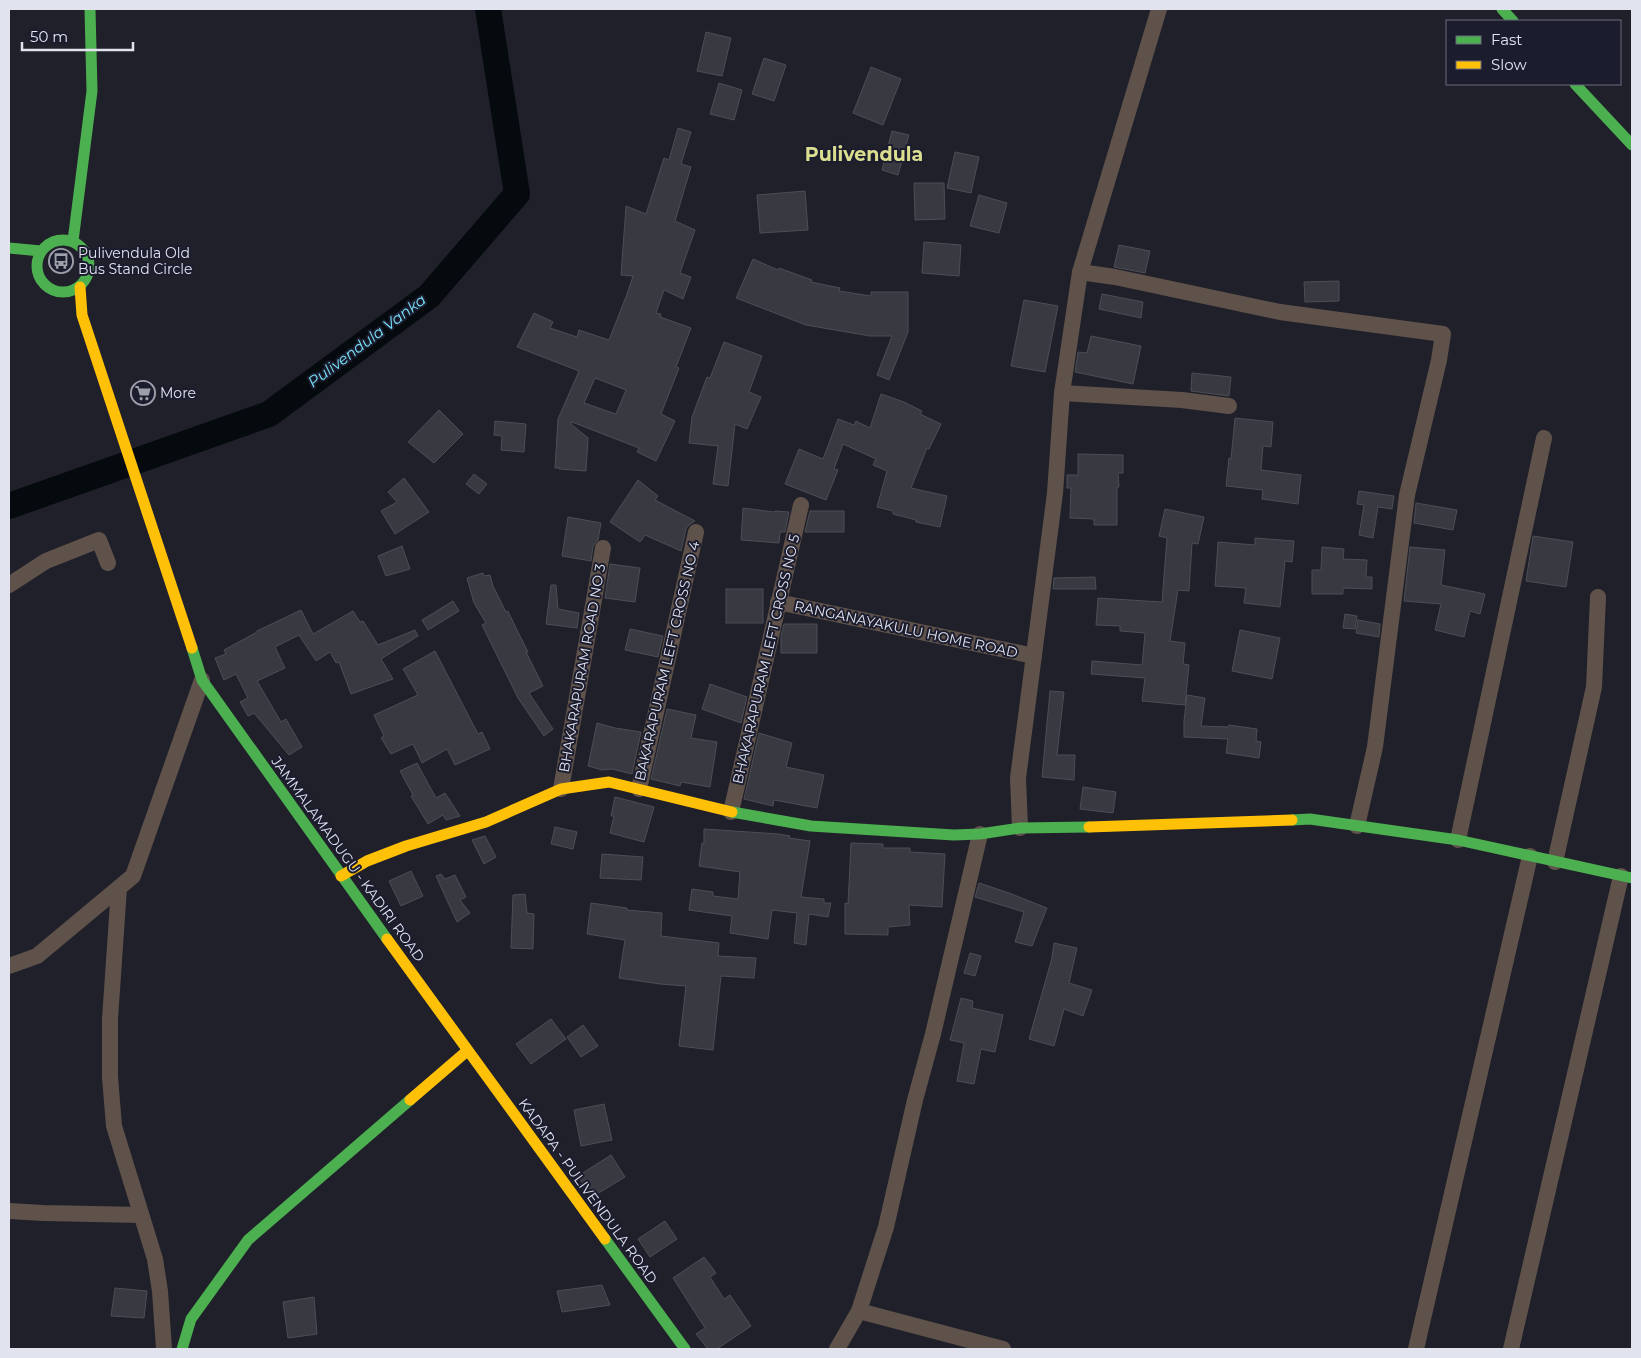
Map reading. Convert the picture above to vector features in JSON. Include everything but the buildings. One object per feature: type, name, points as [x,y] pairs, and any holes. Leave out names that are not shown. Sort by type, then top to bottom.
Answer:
[{"type":"main road","points":[[80,287],[64,293],[56,292],[42,283],[36,267],[41,251],[50,243],[64,240],[73,241],[92,91],[90,9]]},
{"type":"main road","points":[[1502,9],[1513,20]]},
{"type":"main road","points":[[1576,85],[1632,145]]},
{"type":"main road","name":"JAMMALAMADUGU - KADIRI ROAD","points":[[73,241],[81,246],[89,262],[86,280],[80,287],[82,315],[202,680],[467,1051]]},
{"type":"main road","points":[[9,248],[41,251]]},
{"type":"main road","points":[[342,876],[366,861],[486,822],[561,789],[609,782],[730,812],[811,826],[954,835],[980,834],[1020,828],[1135,826],[1310,819],[1458,840],[1626,877]]},
{"type":"main road","points":[[182,1349],[191,1320],[248,1240],[467,1051]]},
{"type":"main road","name":"KADAPA - PULIVENDULA ROAD","points":[[467,1051],[685,1349]]},
{"type":"street","points":[[1020,828],[1018,778],[1055,493],[1062,394],[1080,272],[1160,9]]},
{"type":"street","points":[[1080,272],[1280,312],[1443,334],[1439,360],[1407,495],[1375,747],[1357,826]]},
{"type":"street","points":[[1062,394],[1182,400],[1229,406]]},
{"type":"street","points":[[1458,840],[1544,438]]},
{"type":"street","name":"BHAKARAPURAM LEFT CROSS NO 5","points":[[730,812],[801,505]]},
{"type":"street","name":"BAKARAPURAM LEFT CROSS NO 4","points":[[639,790],[696,532]]},
{"type":"street","points":[[9,585],[46,561],[99,540],[108,563]]},
{"type":"street","name":"BHAKARAPURAM ROAD NO 3","points":[[561,789],[603,548]]},
{"type":"street","points":[[1555,862],[1594,687],[1598,596]]},
{"type":"street","name":"RANGANAYAKULU HOME ROAD","points":[[778,602],[1034,656]]},
{"type":"street","points":[[9,966],[38,956],[133,876],[202,680]]},
{"type":"street","points":[[837,1349],[859,1311],[886,1227],[980,834]]},
{"type":"street","points":[[1416,1349],[1530,856]]},
{"type":"street","points":[[1511,1349],[1626,877]]},
{"type":"street","points":[[119,888],[110,1019],[110,1077],[114,1126],[155,1259],[160,1291],[164,1349]]},
{"type":"street","points":[[9,1211],[141,1215]]},
{"type":"street","points":[[859,1311],[1003,1349]]},
{"type":"waterway","name":"Pulivendula Vanka","points":[[9,506],[269,414],[429,296],[517,194],[488,9]]},
{"type":"traffic: fast","points":[[73,241],[92,91],[90,9]]},
{"type":"traffic: fast","points":[[1502,9],[1512,20]]},
{"type":"traffic: fast","points":[[1576,85],[1632,145]]},
{"type":"traffic: fast","points":[[58,240],[68,240],[82,247],[89,261],[89,266],[89,271],[82,285],[68,292],[58,292],[48,288],[41,281],[37,271],[37,261],[41,251],[48,244],[58,240]]},
{"type":"traffic: fast","points":[[9,248],[41,251]]},
{"type":"traffic: fast","points":[[192,648],[202,680],[387,939]]},
{"type":"traffic: fast","points":[[732,812],[811,826],[954,835],[980,834],[1020,828],[1089,827]]},
{"type":"traffic: fast","points":[[1292,820],[1310,819],[1458,840],[1632,878]]},
{"type":"traffic: fast","points":[[182,1349],[191,1319],[248,1240],[410,1100]]},
{"type":"traffic: fast","points":[[605,1239],[685,1349]]},
{"type":"traffic: slow","points":[[80,287],[82,315],[192,648]]},
{"type":"traffic: slow","points":[[341,876],[367,861],[406,846],[486,822],[561,789],[609,782],[732,812]]},
{"type":"traffic: slow","points":[[1089,827],[1292,820]]},
{"type":"traffic: slow","points":[[387,939],[605,1239]]},
{"type":"traffic: slow","points":[[410,1100],[467,1051]]},
{"type":"place","name":"Pulivendula Old Bus Stand Circle","points":[[61,261]]},
{"type":"place","name":"More","points":[[143,393]]},
{"type":"district","name":"Pulivendula","points":[[864,154]]}]
